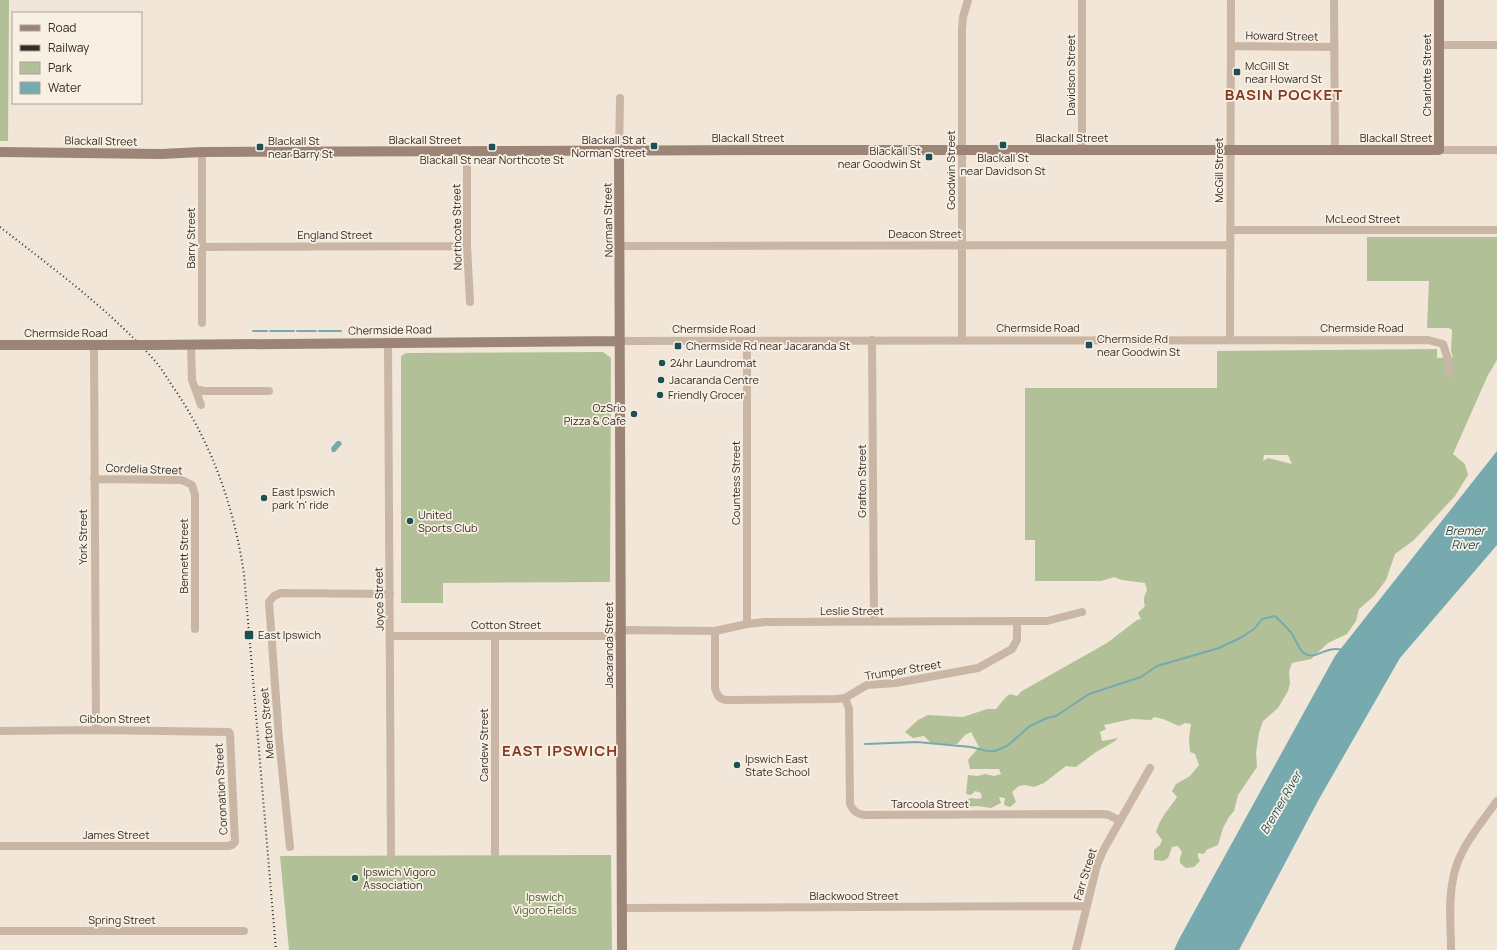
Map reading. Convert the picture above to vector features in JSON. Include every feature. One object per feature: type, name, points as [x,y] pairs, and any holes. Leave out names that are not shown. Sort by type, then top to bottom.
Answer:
[{"type":"street","name":"Goodwin Street","points":[[962,340],[962,29],[968,0]]},
{"type":"street","name":"Davidson Street","points":[[1082,0],[1082,150]]},
{"type":"street","name":"McGill Street","points":[[1230,340],[1231,0]]},
{"type":"street","points":[[1334,0],[1335,150]]},
{"type":"street","name":"Charlotte Street","points":[[1439,0],[1439,150]]},
{"type":"street","points":[[1439,45],[1497,45]]},
{"type":"street","name":"Howard Street","points":[[1231,46],[1334,47]]},
{"type":"street","name":"Norman Street","points":[[620,98],[620,341]]},
{"type":"street","name":"Blackall Street","points":[[0,152],[161,154],[202,152],[1497,150]]},
{"type":"street","name":"Barry Street","points":[[202,152],[202,323]]},
{"type":"street","name":"Northcote Street","points":[[468,152],[467,246],[470,302]]},
{"type":"street","name":"McLeod Street","points":[[1230,230],[1497,230]]},
{"type":"street","name":"Deacon Street","points":[[620,246],[1230,245]]},
{"type":"street","name":"England Street","points":[[202,247],[467,246]]},
{"type":"street","name":"Chermside Road","points":[[0,345],[872,340],[1428,340],[1443,344],[1449,362],[1449,374]]},
{"type":"street","name":"Grafton Street","points":[[872,340],[874,622]]},
{"type":"street","name":"Jacaranda Street","points":[[620,341],[622,950]]},
{"type":"street","name":"Countess Street","points":[[747,341],[747,624]]},
{"type":"street","name":"Joyce Street","points":[[388,342],[391,855]]},
{"type":"street","name":"York Street","points":[[94,345],[96,730]]},
{"type":"street","points":[[191,345],[192,380],[201,405]]},
{"type":"street","points":[[196,389],[204,391],[269,391]]},
{"type":"street","name":"Cordelia Street","points":[[94,479],[182,480],[192,485]]},
{"type":"street","name":"Bennett Street","points":[[192,485],[195,495],[195,629]]},
{"type":"street","name":"Merton Street","points":[[290,847],[268,605],[272,598],[281,593],[390,594]]},
{"type":"street","name":"Leslie Street","points":[[621,633],[715,631],[764,622],[1047,622],[1082,612]]},
{"type":"street","name":"Trumper Street","points":[[715,631],[716,688],[719,697],[726,700],[836,699],[845,698],[867,685],[896,683],[982,667],[1012,649],[1016,640],[1017,622]]},
{"type":"street","name":"Cotton Street","points":[[390,636],[495,636],[621,633]]},
{"type":"street","name":"Cardew Street","points":[[495,636],[495,853]]},
{"type":"street","name":"Tarcoola Street","points":[[845,698],[850,709],[850,804],[852,809],[857,813],[866,815],[1103,814],[1109,815],[1120,821]]},
{"type":"street","name":"Gibbon Street","points":[[0,731],[96,730],[229,732]]},
{"type":"street","name":"Coronation Street","points":[[229,732],[235,842],[232,845]]},
{"type":"street","name":"Farr Street","points":[[1076,950],[1097,865],[1104,849],[1150,768]]},
{"type":"street","points":[[1451,950],[1451,892],[1455,870],[1467,843],[1497,801]]},
{"type":"street","name":"James Street","points":[[0,846],[232,845]]},
{"type":"street","name":"Blackwood Street","points":[[622,908],[1087,906]]},
{"type":"street","name":"Spring Street","points":[[0,931],[244,931]]},
{"type":"green space","points":[[0,0],[9,0],[8,141],[0,141]]},
{"type":"green space","points":[[1367,237],[1497,237],[1497,360],[1488,375],[1453,454],[1465,464],[1468,475],[1455,496],[1414,540],[1395,554],[1386,580],[1374,596],[1359,609],[1356,621],[1347,634],[1328,643],[1311,659],[1292,663],[1289,672],[1290,683],[1288,691],[1278,708],[1263,721],[1259,733],[1256,753],[1257,767],[1238,795],[1234,811],[1223,828],[1218,845],[1206,850],[1203,854],[1198,853],[1200,861],[1194,867],[1186,868],[1180,863],[1182,852],[1178,846],[1172,847],[1168,858],[1163,861],[1154,860],[1154,850],[1160,845],[1162,840],[1156,832],[1162,818],[1177,797],[1172,791],[1176,784],[1190,776],[1199,765],[1195,754],[1190,752],[1189,738],[1191,724],[1185,723],[1179,726],[1154,717],[1151,720],[1132,719],[1104,725],[1106,729],[1100,732],[1102,741],[1118,738],[1115,741],[1096,752],[1076,767],[1066,766],[1044,783],[1034,787],[1025,785],[1019,786],[1012,792],[1016,802],[1010,807],[1004,805],[1005,798],[999,797],[1001,803],[991,808],[978,806],[965,807],[962,801],[972,798],[982,798],[981,793],[975,791],[971,795],[966,794],[968,775],[977,776],[985,774],[994,776],[1001,774],[999,769],[970,769],[968,760],[979,747],[971,732],[965,735],[957,744],[932,744],[924,736],[913,738],[905,732],[918,720],[928,715],[963,717],[987,709],[996,709],[1010,694],[1017,696],[1022,691],[1107,643],[1137,620],[1141,619],[1138,613],[1145,606],[1144,598],[1147,590],[1145,583],[1122,580],[1114,577],[1101,581],[1035,581],[1035,540],[1025,540],[1025,388],[1217,388],[1217,351],[1437,349],[1437,358],[1453,357],[1451,351],[1452,330],[1449,328],[1427,328],[1429,281],[1367,281]],"holes":[[[1264,455],[1288,455],[1292,464],[1268,458],[1263,461]]]},
{"type":"green space","points":[[603,352],[611,358],[610,582],[443,583],[443,603],[401,603],[401,356],[406,353]]},
{"type":"green space","name":"Ipswich Vigoro Fields","points":[[611,855],[612,950],[289,950],[280,856]]},
{"type":"water","points":[[337,441],[340,441],[342,444],[335,452],[332,452],[331,448]]},
{"type":"water","name":"Bremer River","points":[[1497,451],[1497,545],[1400,658],[1319,799],[1239,950],[1174,950],[1335,656]]},
{"type":"waterway","points":[[253,331],[267,331]]},
{"type":"waterway","points":[[270,331],[294,331]]},
{"type":"waterway","points":[[297,331],[316,331]]},
{"type":"waterway","points":[[319,331],[341,331]]},
{"type":"waterway","points":[[865,744],[917,742],[971,747],[987,751],[995,751],[1007,746],[1030,726],[1047,718],[1056,716],[1089,694],[1141,677],[1157,666],[1219,648],[1242,637],[1254,629],[1262,619],[1275,616],[1290,632],[1300,649],[1306,655],[1315,655],[1331,649],[1342,650]]},
{"type":"railway","points":[[0,227],[61,274],[101,308],[156,362],[187,408],[210,453],[219,476],[234,524],[244,574],[276,950]]},
{"type":"place","name":"McGill St near Howard St","points":[[1237,72]]},
{"type":"place","name":"Blackall St near Davidson St","points":[[1003,145]]},
{"type":"place","name":"Blackall St at Norman Street","points":[[654,146]]},
{"type":"place","name":"Blackall St near Barry St","points":[[260,147]]},
{"type":"place","name":"Blackall St near Northcote St","points":[[492,147]]},
{"type":"place","name":"Blackall St near Goodwin St","points":[[929,157]]},
{"type":"place","name":"Chermside Rd near Goodwin St","points":[[1089,345]]},
{"type":"place","name":"Chermside Rd near Jacaranda St","points":[[678,346]]},
{"type":"place","name":"24hr Laundromat","points":[[662,363]]},
{"type":"place","name":"Jacaranda Centre","points":[[661,380]]},
{"type":"place","name":"Friendly Grocer","points":[[660,395]]},
{"type":"place","name":"OzSrio Pizza & Cafe","points":[[634,414]]},
{"type":"place","name":"East Ipswich park 'n' ride","points":[[264,498]]},
{"type":"place","name":"United Sports Club","points":[[410,521]]},
{"type":"place","name":"East Ipswich","points":[[249,635]]},
{"type":"place","name":"Ipswich East State School","points":[[737,765]]},
{"type":"place","name":"Ipswich Vigoro Association","points":[[355,878]]},
{"type":"district","name":"BASIN POCKET","points":[[1284,95]]},
{"type":"district","name":"EAST IPSWICH","points":[[560,751]]}]
